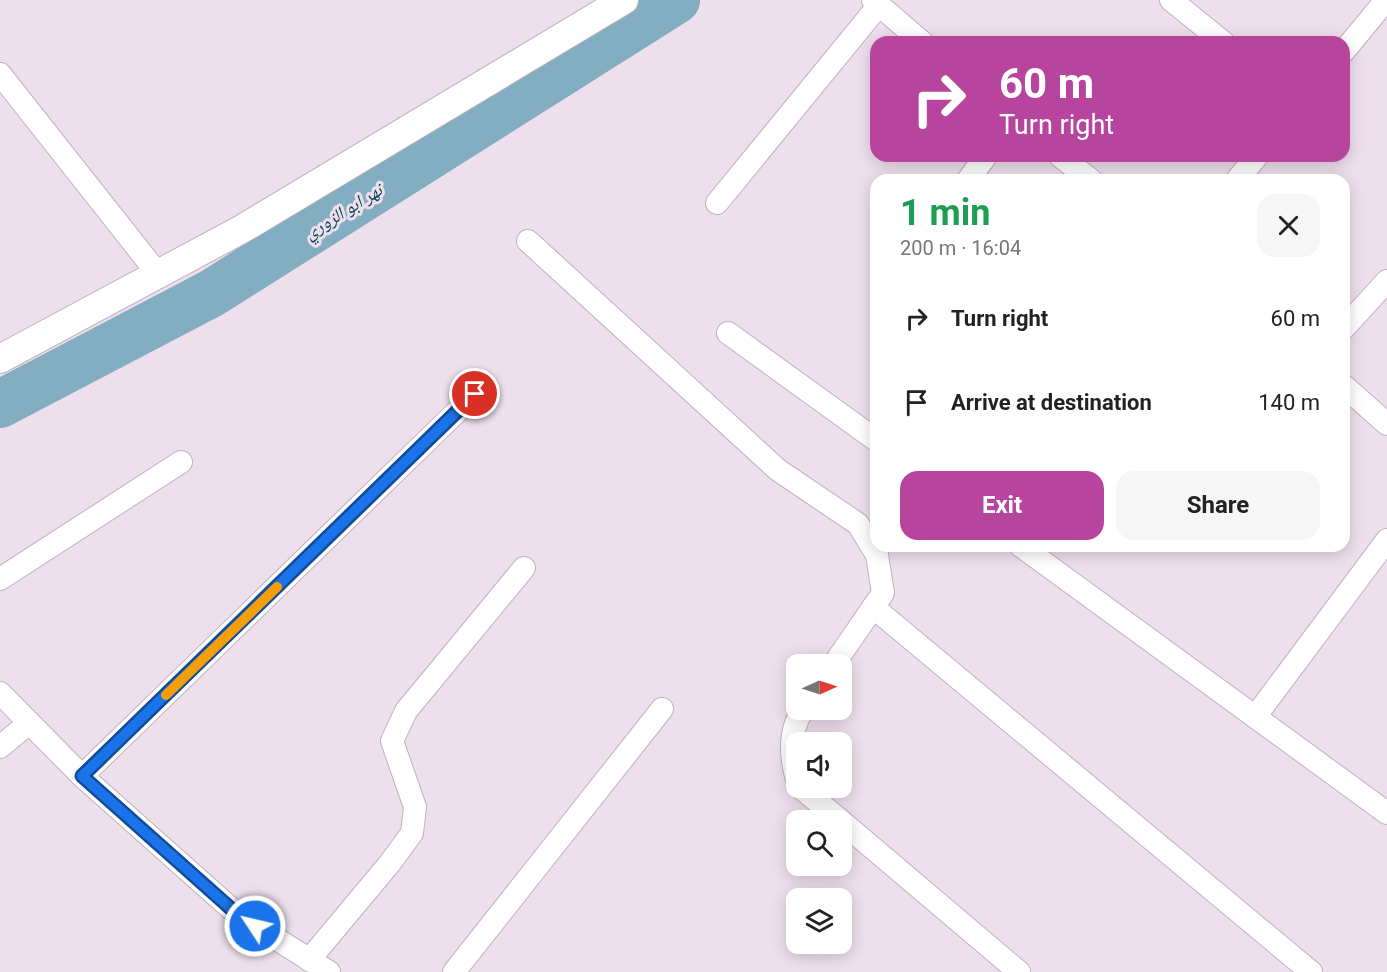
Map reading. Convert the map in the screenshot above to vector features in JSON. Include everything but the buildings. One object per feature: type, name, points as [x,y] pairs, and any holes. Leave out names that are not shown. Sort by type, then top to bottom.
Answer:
[{"type":"street","points":[[0,359],[242,229],[624,0]]},
{"type":"street","points":[[1172,0],[1216,36]]},
{"type":"street","points":[[1350,44],[1386,0]]},
{"type":"street","points":[[717,202],[876,2],[915,36]]},
{"type":"street","points":[[0,74],[158,274]]},
{"type":"street","points":[[1068,162],[1083,174]]},
{"type":"street","points":[[1243,174],[1252,162]]},
{"type":"street","points":[[528,242],[778,470],[858,524],[870,544]]},
{"type":"street","points":[[1350,321],[1387,281]]},
{"type":"street","points":[[728,333],[870,436]]},
{"type":"street","points":[[1350,391],[1387,424]]},
{"type":"street","points":[[82,776],[475,394]]},
{"type":"street","points":[[0,579],[181,462]]},
{"type":"street","points":[[1255,717],[1387,540]]},
{"type":"street","points":[[841,654],[883,593],[875,552]]},
{"type":"street","points":[[1029,552],[1387,813]]},
{"type":"street","points":[[309,960],[390,863],[412,833],[415,807],[392,741],[406,711],[524,568]]},
{"type":"street","points":[[873,607],[1311,972]]},
{"type":"street","points":[[0,693],[82,776],[237,914],[329,972]]},
{"type":"street","points":[[454,972],[662,709]]},
{"type":"street","points":[[0,747],[29,723]]},
{"type":"street","points":[[813,798],[828,810]]},
{"type":"street","points":[[852,830],[1018,972]]},
{"type":"waterway","name":"نهر ابو الزوري","points":[[0,404],[212,293],[676,0]]},
{"type":"slow traffic","points":[[166,695],[277,587]]},
{"type":"route","points":[[255,926],[237,914],[82,776],[475,394]]}]
